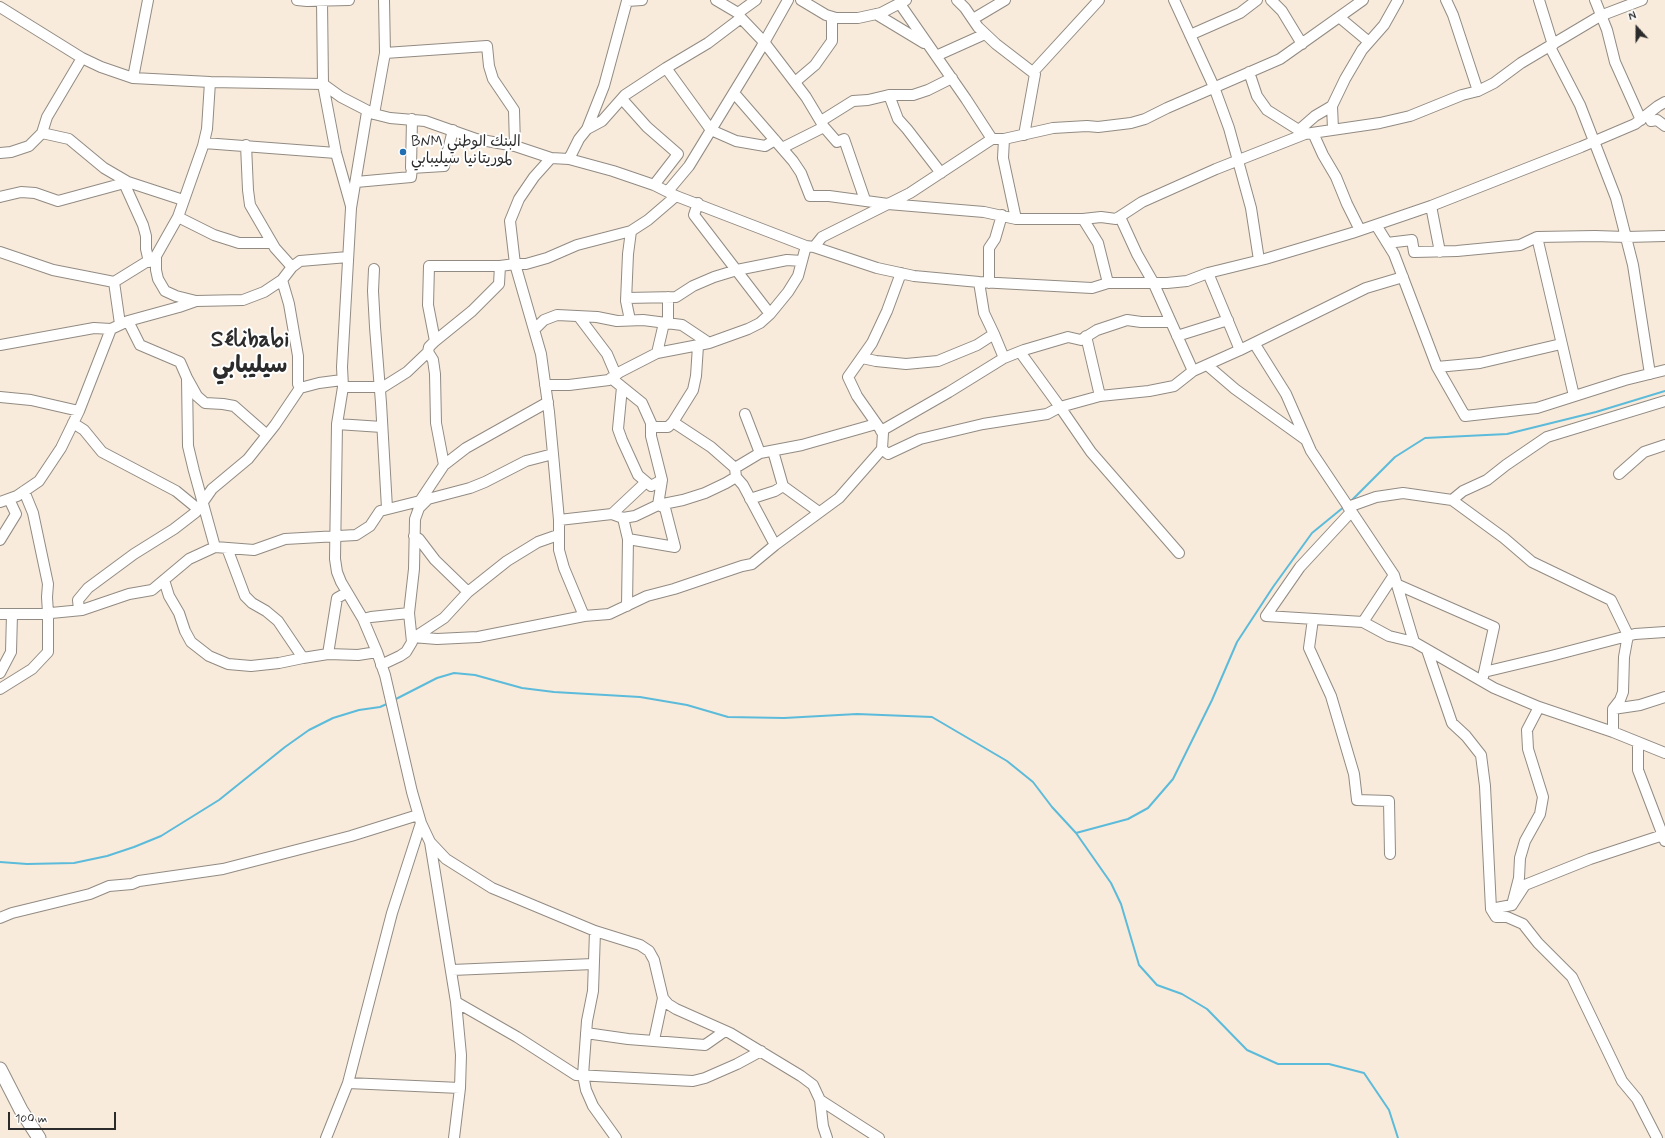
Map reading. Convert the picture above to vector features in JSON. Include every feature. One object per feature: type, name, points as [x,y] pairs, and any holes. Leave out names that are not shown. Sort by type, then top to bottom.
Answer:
[{"type":"main road","points":[[0,1070],[21,1110],[39,1138]]},
{"type":"street","points":[[133,78],[148,0]]},
{"type":"street","points":[[296,0],[349,0]]},
{"type":"street","points":[[384,0],[385,53],[370,113],[351,208],[342,383],[337,424],[335,535],[336,572],[378,652],[420,819],[430,842],[434,875],[452,970],[461,1055],[460,1088],[454,1138]]},
{"type":"street","points":[[569,159],[579,139],[587,128],[604,86],[626,1],[642,0]]},
{"type":"street","points":[[716,0],[739,15],[764,42],[806,96],[823,124],[837,142],[844,139],[865,200]]},
{"type":"street","points":[[587,128],[602,121],[622,99],[666,68],[708,44],[756,0]]},
{"type":"street","points":[[435,340],[428,305],[429,266],[500,266],[526,264],[547,258],[577,245],[630,231],[648,220],[672,193],[734,93],[788,0]]},
{"type":"street","points":[[801,0],[832,17],[858,18],[876,14],[903,2],[928,45],[952,78],[992,139]]},
{"type":"street","points":[[957,0],[985,34],[1035,74],[1024,134]]},
{"type":"street","points":[[973,19],[1006,0]]},
{"type":"street","points":[[1033,72],[1099,0]]},
{"type":"street","points":[[1174,0],[1214,87],[1229,128],[1251,208],[1259,260]]},
{"type":"street","points":[[1190,35],[1240,13],[1257,0]]},
{"type":"street","points":[[1271,0],[1282,11],[1302,44]]},
{"type":"street","points":[[545,385],[569,385],[614,377],[657,353],[698,346],[748,329],[760,323],[770,314],[788,292],[798,276],[802,261],[810,247],[822,237],[910,192],[992,139],[1004,139],[1053,128],[1086,126],[1098,127],[1145,119],[1214,87],[1280,59],[1363,0]]},
{"type":"street","points":[[1334,129],[1332,106],[1345,79],[1362,50],[1384,25],[1398,0]]},
{"type":"street","points":[[1446,0],[1453,15],[1478,91]]},
{"type":"street","points":[[1539,0],[1551,46],[1577,99],[1616,198],[1633,265],[1650,374]]},
{"type":"street","points":[[1595,0],[1600,16],[1607,30],[1615,62],[1644,117],[1651,121],[1658,120],[1665,126]]},
{"type":"street","points":[[734,93],[782,148],[801,173],[810,196],[829,196],[888,204],[941,207],[984,212],[1016,219],[1083,219],[1101,217],[1116,219],[1142,202],[1306,132],[1380,123],[1410,116],[1462,95],[1478,91],[1494,83],[1521,63],[1600,16],[1643,0]]},
{"type":"street","points":[[322,1],[323,84],[336,154],[351,208]]},
{"type":"street","points":[[0,7],[82,58],[101,67],[133,78],[210,82],[323,84],[341,97],[370,113],[390,118],[425,121],[476,138],[515,146],[550,158],[569,159],[654,185],[810,247],[877,268],[914,276],[984,282],[1092,288],[1108,283],[1188,281],[1208,273],[1259,260],[1360,230],[1431,206],[1635,124],[1665,102]]},
{"type":"street","points":[[876,14],[928,45]]},
{"type":"street","points":[[795,82],[815,66],[832,41],[832,17]]},
{"type":"street","points":[[1339,17],[1369,42]]},
{"type":"street","points":[[936,56],[985,34]]},
{"type":"street","points":[[385,53],[488,46],[489,66],[493,79],[514,110],[515,146]]},
{"type":"street","points":[[0,154],[29,146],[42,133],[47,117],[82,58]]},
{"type":"street","points":[[666,68],[711,130],[736,141],[765,146],[775,140]]},
{"type":"street","points":[[1249,72],[1257,96],[1267,110],[1306,132],[1323,155],[1336,177],[1360,230]]},
{"type":"street","points":[[782,148],[823,124],[853,101],[868,100],[889,95],[912,95],[928,90],[952,78]]},
{"type":"street","points":[[0,252],[53,270],[114,282],[153,259],[178,217],[204,143],[207,129],[210,82]]},
{"type":"street","points":[[889,95],[898,119],[941,173]]},
{"type":"street","points":[[622,99],[646,127],[678,154],[654,185]]},
{"type":"street","points":[[1306,132],[1315,116],[1332,106]]},
{"type":"street","points":[[356,182],[411,177],[412,119]]},
{"type":"street","points":[[412,168],[444,166],[453,130]]},
{"type":"street","points":[[42,133],[69,139],[104,168],[126,182],[183,200]]},
{"type":"street","points":[[1004,139],[1003,158],[1016,219]]},
{"type":"street","points":[[204,143],[246,145],[336,154]]},
{"type":"street","points":[[246,145],[250,205],[272,243],[285,261],[292,267]]},
{"type":"street","points":[[550,158],[534,177],[519,199],[510,221],[515,264],[541,354],[548,402],[553,454],[559,520],[559,550],[564,568],[584,616]]},
{"type":"street","points":[[0,197],[22,192],[35,193],[58,201],[126,182]]},
{"type":"street","points":[[126,182],[144,225],[146,249],[153,259],[158,279],[165,291],[176,296],[196,301],[243,300],[264,292],[282,280],[292,267],[300,261],[348,257]]},
{"type":"street","points":[[698,203],[694,215],[703,229],[737,270],[770,314]]},
{"type":"street","points":[[1431,206],[1440,252]]},
{"type":"street","points":[[1002,215],[995,238],[989,248],[984,282],[984,313],[1004,358]]},
{"type":"street","points":[[178,217],[214,235],[239,243],[272,243]]},
{"type":"street","points":[[1120,217],[1137,254],[1153,282],[1193,371]]},
{"type":"street","points":[[1083,219],[1098,243],[1108,283]]},
{"type":"street","points":[[1376,225],[1394,254],[1437,367],[1465,416],[1537,408],[1665,370]]},
{"type":"street","points":[[630,231],[626,298],[630,320]]},
{"type":"street","points":[[1387,243],[1412,240],[1414,252],[1440,252],[1520,245],[1537,237],[1665,236]]},
{"type":"street","points":[[1537,237],[1574,396]]},
{"type":"street","points":[[626,298],[676,297],[693,286],[737,270],[787,260],[802,261]]},
{"type":"street","points":[[380,389],[407,372],[428,352],[429,347],[435,340],[472,311],[499,284],[500,266]]},
{"type":"street","points":[[374,269],[374,313],[387,508]]},
{"type":"street","points":[[413,637],[437,639],[478,636],[584,616],[609,614],[647,596],[752,564],[775,545],[839,498],[882,449],[883,434],[857,396],[848,377],[872,343],[887,311],[901,273]]},
{"type":"street","points":[[1208,273],[1240,350]]},
{"type":"street","points":[[882,449],[888,454],[920,438],[983,424],[1047,414],[1060,406],[1100,396],[1150,391],[1174,386],[1193,371],[1240,350],[1366,288],[1403,277]]},
{"type":"street","points":[[282,280],[289,304],[298,356],[298,384],[300,388]]},
{"type":"street","points":[[114,282],[124,322],[140,345],[180,362],[197,396],[205,403],[234,406],[267,435]]},
{"type":"street","points":[[657,353],[666,323],[668,298]]},
{"type":"street","points":[[0,345],[94,328],[111,329],[124,322],[196,301]]},
{"type":"street","points":[[534,330],[544,320],[557,315],[597,317],[617,320],[644,320],[682,325],[709,343]]},
{"type":"street","points":[[579,317],[607,354],[614,377],[622,387],[642,403],[651,423],[651,436],[662,480],[658,505]]},
{"type":"street","points":[[559,520],[612,514],[623,518],[635,516],[658,505],[683,500],[705,493],[735,473],[760,453],[879,427],[948,392],[1004,358],[1020,352],[1068,337],[1080,340],[1086,336],[1127,320],[1141,322],[1170,322]]},
{"type":"street","points":[[1177,336],[1228,320]]},
{"type":"street","points":[[16,514],[4,501],[24,491],[39,481],[61,448],[74,423],[111,329]]},
{"type":"street","points":[[862,358],[906,364],[938,361],[977,345],[994,334]]},
{"type":"street","points":[[1086,336],[1100,396]]},
{"type":"street","points":[[1254,343],[1286,394],[1311,451],[1395,579],[1414,642]]},
{"type":"street","points":[[1437,367],[1480,363],[1561,344]]},
{"type":"street","points":[[651,427],[668,427],[673,422],[693,390],[696,376],[698,346]]},
{"type":"street","points":[[428,352],[433,360],[435,374],[436,423],[444,465]]},
{"type":"street","points":[[1020,352],[1060,406],[1091,452],[1179,553]]},
{"type":"street","points":[[1207,365],[1235,389],[1306,440]]},
{"type":"street","points":[[187,378],[188,446],[201,506],[215,547]]},
{"type":"street","points":[[79,610],[78,600],[88,588],[134,554],[174,529],[201,506],[212,489],[242,464],[267,435],[300,388],[319,383],[342,383],[377,387],[380,389]]},
{"type":"street","points":[[622,387],[618,430],[638,475],[650,486],[662,480]]},
{"type":"street","points":[[0,397],[31,400],[79,411]]},
{"type":"street","points":[[1452,500],[1463,491],[1487,480],[1511,461],[1547,438],[1665,401]]},
{"type":"street","points":[[382,665],[400,656],[410,647],[413,637],[409,613],[414,569],[415,519],[418,508],[427,496],[444,465],[466,448],[548,402]]},
{"type":"street","points":[[745,414],[760,453]]},
{"type":"street","points":[[673,422],[711,447],[735,473],[775,545]]},
{"type":"street","points":[[74,423],[84,430],[102,452],[176,490],[201,506]]},
{"type":"street","points":[[337,424],[382,428]]},
{"type":"street","points":[[1618,474],[1644,452],[1665,445]]},
{"type":"street","points":[[774,451],[783,486],[819,512]]},
{"type":"street","points":[[0,614],[48,613],[79,610],[104,604],[128,594],[152,590],[189,559],[215,547],[254,550],[285,539],[356,535],[370,526],[380,511],[387,508],[408,505],[420,501],[427,496],[470,488],[526,461],[553,454]]},
{"type":"street","points":[[612,514],[646,482]]},
{"type":"street","points":[[750,499],[775,492],[783,486]]},
{"type":"street","points":[[0,689],[32,669],[48,652],[48,584],[33,513],[24,491]]},
{"type":"street","points":[[1613,732],[1614,709],[1624,692],[1624,657],[1628,635],[1611,600],[1532,562],[1504,538],[1452,500],[1402,493],[1376,497],[1350,509],[1300,568],[1266,616],[1363,622],[1389,636],[1414,642],[1427,650],[1483,676],[1494,688],[1665,753]]},
{"type":"street","points":[[408,505],[415,519]]},
{"type":"street","points":[[628,539],[675,547],[665,508],[658,505]]},
{"type":"street","points":[[16,514],[33,513]]},
{"type":"street","points":[[0,540],[16,514]]},
{"type":"street","points":[[623,518],[628,539],[626,606]]},
{"type":"street","points":[[413,637],[444,618],[468,592],[507,561],[538,542],[558,534]]},
{"type":"street","points":[[414,536],[419,539],[428,552],[468,592]]},
{"type":"street","points":[[227,548],[245,596],[252,603],[266,610],[278,621],[303,658]]},
{"type":"street","points":[[1363,622],[1395,579]]},
{"type":"street","points":[[1395,579],[1494,627],[1483,676]]},
{"type":"street","points":[[164,580],[169,596],[179,613],[192,642],[209,656],[228,664],[251,666],[279,663],[328,654],[358,655],[378,652]]},
{"type":"street","points":[[328,654],[338,598],[346,593]]},
{"type":"street","points":[[362,619],[409,613]]},
{"type":"street","points":[[0,673],[11,652],[12,614]]},
{"type":"street","points":[[1313,619],[1309,648],[1331,696],[1354,774],[1357,800],[1389,801],[1390,854]]},
{"type":"street","points":[[1483,676],[1628,635],[1665,632]]},
{"type":"street","points":[[1427,650],[1452,723],[1466,736],[1481,755],[1485,786],[1491,909],[1496,917],[1507,917],[1522,924],[1538,943],[1572,977],[1622,1081],[1637,1098],[1658,1138]]},
{"type":"street","points":[[1614,709],[1640,705],[1665,697]]},
{"type":"street","points":[[1512,906],[1519,878],[1520,858],[1525,841],[1540,814],[1543,797],[1528,749],[1527,730],[1539,706]]},
{"type":"street","points":[[1491,909],[1512,906],[1526,885],[1590,859],[1664,838],[1638,770],[1638,742]]},
{"type":"street","points":[[0,918],[12,913],[90,894],[109,886],[132,884],[139,881],[223,869],[420,819]]},
{"type":"street","points":[[326,1138],[348,1083],[392,913],[420,819]]},
{"type":"street","points":[[430,842],[446,859],[492,888],[595,930],[640,945],[649,951],[657,970],[663,998],[654,1040]]},
{"type":"street","points":[[595,930],[593,991],[586,1033],[583,1075],[586,1090],[593,1106],[616,1138]]},
{"type":"street","points":[[452,970],[593,964]]},
{"type":"street","points":[[663,998],[668,1004],[676,1009],[725,1031],[761,1051],[813,1085],[820,1100],[823,1126],[827,1138]]},
{"type":"street","points":[[456,1002],[517,1037],[576,1075],[693,1081],[705,1078],[737,1064],[761,1051]]},
{"type":"street","points":[[586,1033],[628,1039],[705,1045],[725,1031]]},
{"type":"street","points":[[348,1083],[460,1088]]},
{"type":"street","points":[[820,1100],[878,1138]]},
{"type":"waterway","points":[[1350,502],[1395,457],[1425,438],[1507,434],[1596,412],[1665,391]]},
{"type":"waterway","points":[[1076,833],[1128,819],[1148,808],[1173,779],[1212,700],[1237,642],[1273,587],[1312,533],[1345,506]]},
{"type":"waterway","points":[[394,700],[437,678],[454,673],[475,675],[522,688],[554,692],[640,697],[687,705],[728,717],[784,718],[857,714],[932,717],[1007,761],[1033,782],[1052,807],[1076,833],[1111,883],[1121,904],[1139,965],[1157,985],[1182,994],[1207,1009],[1247,1050],[1278,1064],[1329,1064],[1364,1073],[1389,1110],[1398,1138]]},
{"type":"waterway","points":[[0,862],[27,864],[74,863],[107,856],[161,836],[219,800],[285,747],[309,730],[333,718],[359,710],[380,707],[389,703]]},
{"type":"place","name":"BNM البنك الوطني لموريتانيا سيليبابي","points":[[403,152]]},
{"type":"district","name":"Sélibabi سيليبابي","points":[[250,354]]}]
